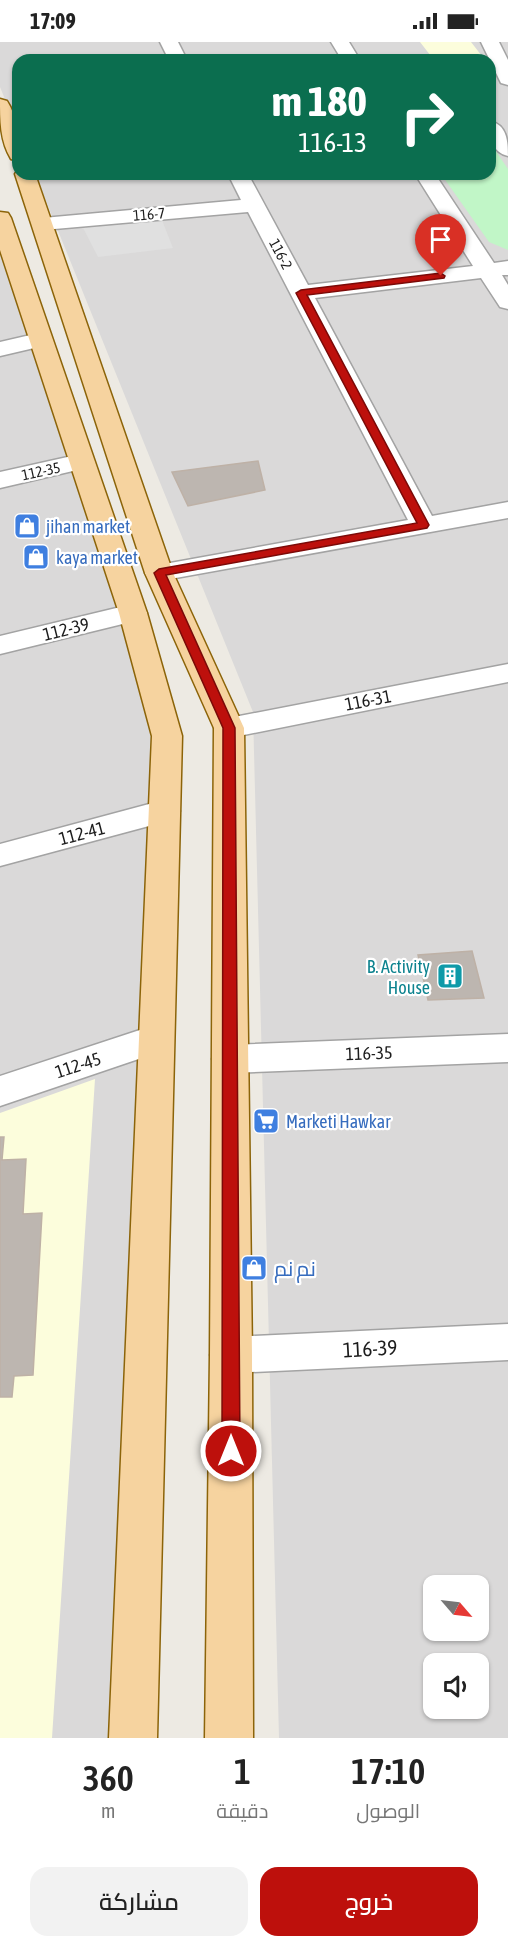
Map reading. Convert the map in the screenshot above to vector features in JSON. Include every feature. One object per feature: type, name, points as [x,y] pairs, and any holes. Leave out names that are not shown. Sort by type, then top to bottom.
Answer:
[{"type":"main road","points":[[0,105],[12,138]]},
{"type":"main road","points":[[27,180],[159,573],[229,728],[231,1355],[229,1738]]},
{"type":"main road","points":[[0,218],[39,340],[133,613],[167,736],[133,1738]]},
{"type":"street","points":[[496,56],[508,79]]},
{"type":"street","points":[[496,135],[508,150]]},
{"type":"street","name":"116-2","points":[[241,180],[424,525]]},
{"type":"street","points":[[430,180],[498,269],[508,302]]},
{"type":"street","name":"116-7","points":[[43,224],[255,205]]},
{"type":"street","points":[[301,293],[498,269]]},
{"type":"street","points":[[0,349],[39,340]]},
{"type":"street","name":"112-35","points":[[0,480],[81,462]]},
{"type":"street","points":[[159,573],[508,510]]},
{"type":"street","name":"112-39","points":[[0,645],[133,613]]},
{"type":"street","name":"116-31","points":[[229,728],[507,680]]},
{"type":"street","name":"112-41","points":[[0,855],[164,811]]},
{"type":"street","name":"112-45","points":[[0,1091],[155,1039]]},
{"type":"street","name":"116-35","points":[[230,1059],[508,1048]]},
{"type":"street","name":"116-39","points":[[231,1355],[508,1341]]},
{"type":"shaded area","points":[[0,42],[508,42],[508,1738],[279,1738],[253,712],[37,180],[496,180],[496,54],[12,54],[12,116],[0,87]]},
{"type":"shaded area","points":[[420,42],[471,42],[480,54],[429,54]]},
{"type":"shaded area","points":[[160,215],[173,248],[98,257],[81,224]]},
{"type":"shaded area","points":[[0,218],[133,613],[162,811],[133,1738],[0,1738]]},
{"type":"shaded area","points":[[95,1079],[52,1738],[0,1738],[0,1113]]},
{"type":"green space","points":[[496,151],[508,169],[508,250],[489,242],[445,180],[496,180]]},
{"type":"building","points":[[258,461],[265,490],[188,506],[172,472]]},
{"type":"building","name":"B. Activity House","points":[[472,951],[484,998],[428,1000],[418,955]]},
{"type":"building","points":[[0,1137],[4,1137],[2,1160],[26,1159],[23,1214],[42,1213],[33,1375],[14,1376],[12,1397],[0,1397]]},
{"type":"place","name":"jihan market","points":[[27,526]]},
{"type":"place","name":"kaya market","points":[[36,557]]},
{"type":"place","name":"B. Activity House","points":[[450,976]]},
{"type":"place","name":"Marketi Hawkar","points":[[266,1121]]},
{"type":"place","name":"نم نم","points":[[254,1268]]},
{"type":"route","points":[[231,1451],[229,728],[159,573],[424,525],[301,293],[441,276]]}]
